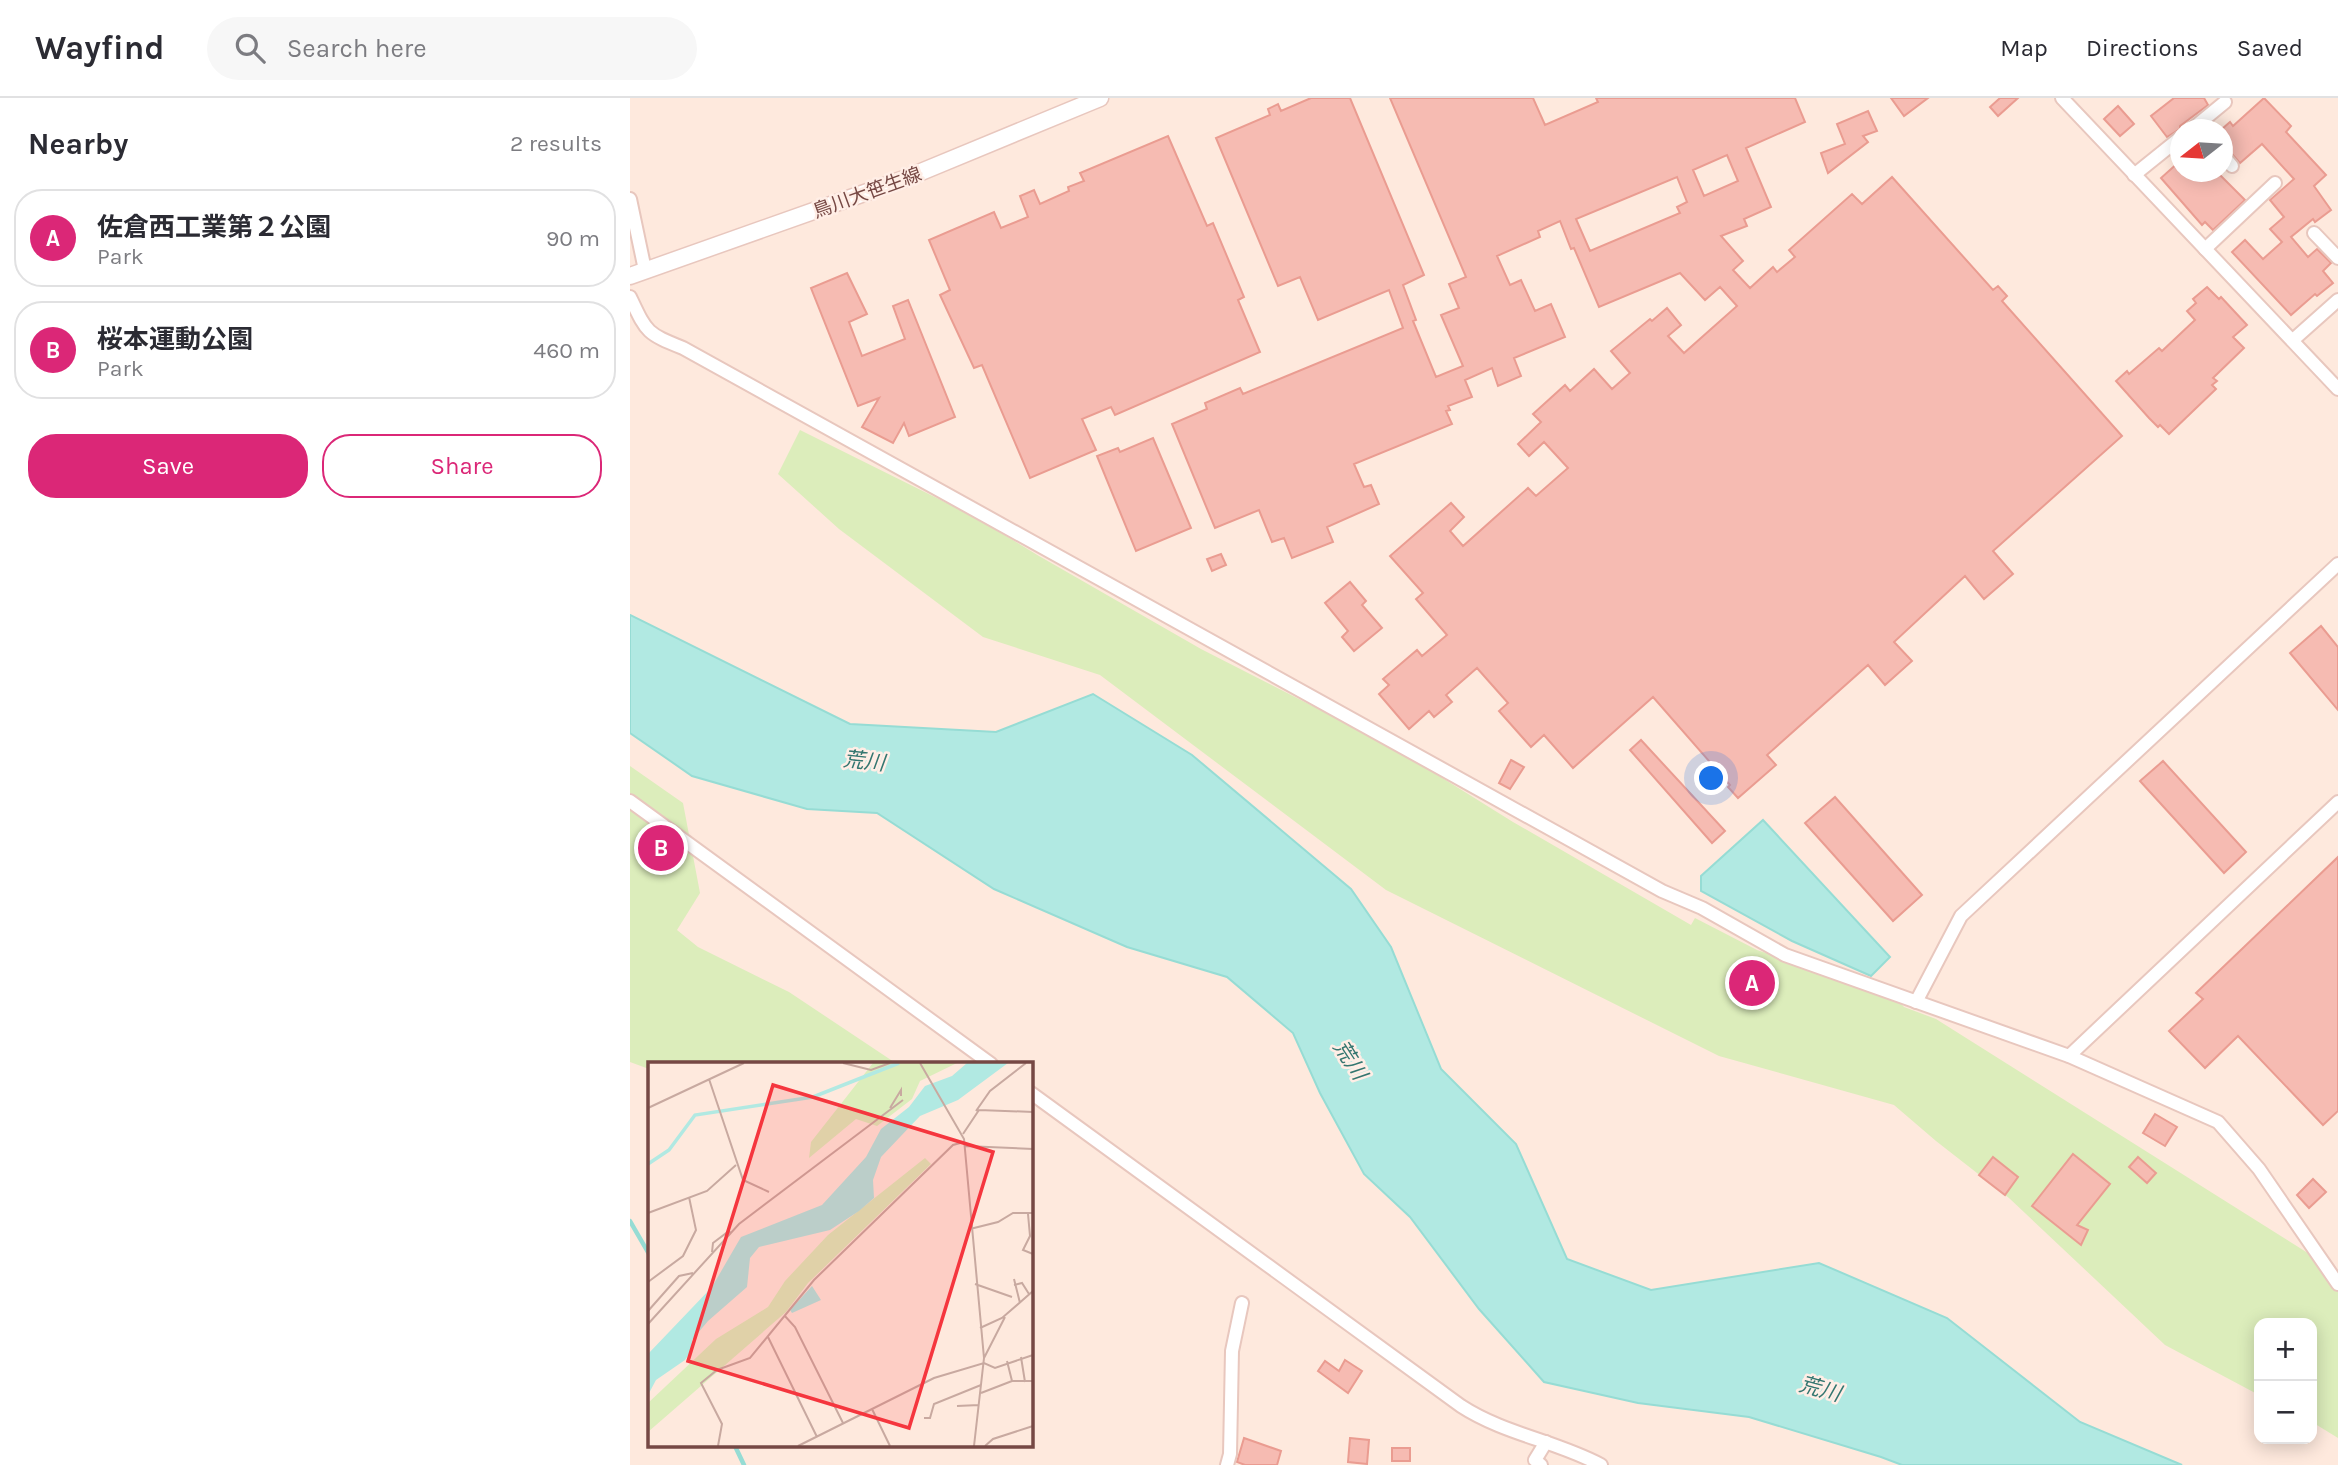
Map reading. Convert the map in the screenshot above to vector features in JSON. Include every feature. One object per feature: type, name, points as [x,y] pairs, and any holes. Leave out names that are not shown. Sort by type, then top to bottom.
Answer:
[{"type":"street","name":"鳥川大笹生線","points":[[638,273],[904,179],[1100,98]]},
{"type":"street","points":[[2062,98],[2338,388]]},
{"type":"street","points":[[2207,119],[2225,102]]},
{"type":"street","points":[[2134,175],[2170,146]]},
{"type":"street","points":[[2205,249],[2275,183]]},
{"type":"street","points":[[630,199],[638,273]]},
{"type":"street","points":[[2314,233],[2338,258]]},
{"type":"street","points":[[630,297],[645,327],[654,337],[707,361],[1662,891],[1702,908],[1785,955],[2069,1056],[2218,1122],[2259,1169],[2338,1284]]},
{"type":"street","points":[[2293,340],[2338,300]]},
{"type":"street","points":[[1916,1002],[1961,916],[2338,564]]},
{"type":"street","points":[[630,801],[988,1062]]},
{"type":"street","points":[[2069,1056],[2338,802]]},
{"type":"street","points":[[1032,1094],[1461,1406],[1490,1423],[1601,1465]]},
{"type":"street","points":[[1227,1465],[1230,1454],[1232,1351],[1242,1303]]},
{"type":"street","points":[[1541,1465],[1535,1460],[1546,1442]]},
{"type":"green space","points":[[800,430],[973,516],[1201,649],[1391,746],[1513,822],[1691,925],[1695,918],[1757,950],[1893,995],[1904,1007],[1936,1019],[2338,1272],[2338,1438],[2317,1425],[2317,1318],[2254,1318],[2254,1392],[2165,1345],[2009,1198],[1894,1105],[1719,1056],[1386,890],[1100,675],[983,637],[839,529],[778,474]]},
{"type":"green space","points":[[630,766],[683,803],[700,893],[677,930],[698,947],[789,992],[894,1062],[648,1062],[648,1069],[630,1062]]},
{"type":"water","name":"荒川","points":[[630,615],[850,724],[996,732],[1093,694],[1192,755],[1351,889],[1391,947],[1441,1069],[1516,1144],[1567,1259],[1651,1290],[1819,1263],[1947,1318],[2080,1422],[2182,1465],[1902,1465],[1749,1417],[1638,1403],[1544,1382],[1479,1309],[1410,1217],[1364,1174],[1320,1093],[1293,1033],[1227,977],[1127,947],[994,889],[877,813],[807,809],[692,776],[630,733]]},
{"type":"water","points":[[1763,820],[1890,957],[1871,976],[1792,941],[1701,891],[1701,876]]},
{"type":"building","points":[[1311,98],[1350,98],[1424,275],[1403,285],[1416,320],[1413,321],[1436,377],[1463,366],[1441,315],[1459,308],[1449,284],[1466,277],[1390,98],[1533,98],[1545,125],[1598,102],[1596,98],[1795,98],[1805,122],[1746,148],[1771,207],[1744,219],[1747,226],[1721,236],[1743,261],[1733,270],[1750,288],[1773,267],[1777,272],[1795,257],[1789,250],[1852,194],[1862,204],[1892,177],[1993,290],[1998,286],[2007,296],[2002,301],[2122,436],[1993,551],[2013,574],[1984,599],[1965,576],[1894,642],[1912,661],[1885,685],[1868,665],[1767,755],[1776,765],[1738,798],[1728,787],[1730,785],[1653,697],[1573,768],[1544,735],[1531,747],[1499,711],[1508,703],[1477,668],[1446,695],[1452,702],[1434,717],[1429,711],[1409,729],[1379,694],[1389,685],[1383,679],[1417,650],[1422,656],[1447,635],[1416,599],[1423,593],[1390,556],[1451,503],[1464,517],[1450,531],[1463,546],[1528,488],[1536,496],[1568,468],[1544,442],[1529,456],[1518,444],[1541,422],[1533,414],[1565,385],[1570,391],[1594,369],[1612,389],[1630,373],[1611,351],[1650,319],[1652,321],[1667,308],[1681,325],[1668,336],[1684,353],[1737,306],[1720,287],[1705,300],[1680,273],[1599,307],[1560,221],[1538,231],[1540,237],[1497,256],[1510,285],[1521,280],[1535,311],[1551,304],[1565,337],[1514,358],[1521,376],[1498,386],[1492,368],[1465,380],[1472,397],[1448,406],[1450,410],[1446,411],[1452,424],[1354,464],[1364,487],[1371,485],[1379,504],[1327,527],[1333,542],[1292,558],[1284,538],[1272,542],[1259,510],[1215,528],[1172,424],[1207,409],[1205,403],[1240,388],[1243,394],[1403,328],[1389,290],[1318,320],[1300,277],[1278,286],[1216,138],[1270,115],[1268,109],[1278,104],[1281,111]],"holes":[[[1727,155],[1738,181],[1704,196],[1693,170]],[[1677,177],[1687,202],[1677,207],[1680,213],[1590,251],[1576,219]]]},
{"type":"building","points":[[1891,98],[1928,98],[1904,116]]},
{"type":"building","points":[[2000,98],[2018,98],[1998,116],[1990,107]]},
{"type":"building","points":[[2174,98],[2204,98],[2208,105],[2189,119],[2170,119],[2170,135],[2167,137],[2151,116]]},
{"type":"building","points":[[2264,98],[2291,126],[2286,132],[2326,175],[2314,186],[2331,210],[2315,222],[2313,219],[2291,237],[2308,257],[2317,249],[2331,263],[2323,271],[2333,283],[2317,296],[2315,294],[2291,315],[2232,252],[2245,240],[2263,259],[2282,242],[2270,229],[2284,217],[2270,200],[2294,179],[2262,144],[2240,163],[2233,155],[2233,126]]},
{"type":"building","points":[[2118,106],[2134,124],[2120,136],[2104,119]]},
{"type":"building","points":[[1868,111],[1877,131],[1863,136],[1868,142],[1828,173],[1821,153],[1845,144],[1837,124]]},
{"type":"building","points":[[1168,136],[1207,226],[1213,223],[1244,297],[1238,300],[1260,352],[1115,415],[1111,407],[1082,419],[1096,450],[1030,478],[982,365],[974,368],[940,295],[950,290],[929,240],[994,212],[1001,228],[1028,217],[1020,196],[1034,190],[1040,204],[1084,181],[1080,173]]},
{"type":"building","points":[[2170,170],[2170,182],[2227,182],[2245,200],[2213,230],[2205,222],[2202,225],[2161,178]]},
{"type":"building","points":[[847,273],[867,314],[849,322],[862,356],[905,339],[893,306],[908,300],[955,417],[909,436],[904,423],[893,443],[862,427],[879,398],[858,406],[811,288]]},
{"type":"building","points":[[2207,287],[2219,299],[2221,297],[2247,325],[2233,337],[2244,348],[2213,378],[2217,381],[2212,385],[2216,389],[2169,434],[2149,418],[2116,381],[2127,371],[2129,374],[2159,348],[2162,351],[2195,320],[2187,311],[2196,303],[2193,299]]},
{"type":"building","points":[[1153,438],[1191,528],[1136,551],[1097,456],[1118,448],[1120,452]]},
{"type":"building","points":[[1221,554],[1226,565],[1212,571],[1207,559]]},
{"type":"building","points":[[1350,582],[1366,601],[1362,605],[1382,628],[1354,651],[1342,637],[1348,631],[1325,603]]},
{"type":"building","points":[[2321,626],[2338,647],[2338,710],[2290,653]]},
{"type":"building","points":[[1641,740],[1725,831],[1712,843],[1630,750]]},
{"type":"building","points":[[1511,760],[1524,767],[1510,789],[1499,783]]},
{"type":"building","points":[[2163,761],[2246,852],[2224,873],[2140,781]]},
{"type":"building","points":[[1835,797],[1922,895],[1893,921],[1805,823]]},
{"type":"building","points":[[2338,857],[2338,1111],[2323,1125],[2238,1036],[2205,1068],[2169,1031],[2203,999],[2196,993]]},
{"type":"building","points":[[2155,1114],[2177,1127],[2165,1146],[2143,1133]]},
{"type":"building","points":[[2073,1154],[2110,1184],[2077,1225],[2088,1230],[2081,1245],[2032,1206]]},
{"type":"building","points":[[1993,1157],[2018,1177],[2005,1195],[1979,1175]]},
{"type":"building","points":[[2138,1157],[2156,1173],[2147,1183],[2129,1167]]},
{"type":"building","points":[[2313,1179],[2326,1192],[2309,1208],[2297,1195]]},
{"type":"building","points":[[1345,1360],[1362,1371],[1348,1393],[1318,1371],[1325,1361],[1339,1371]]},
{"type":"building","points":[[1244,1438],[1281,1451],[1277,1465],[1245,1465],[1237,1462]]},
{"type":"building","points":[[1350,1438],[1369,1440],[1367,1464],[1348,1462]]},
{"type":"building","points":[[1392,1448],[1410,1448],[1410,1461],[1392,1461]]},
{"type":"waterway","points":[[630,1221],[648,1252]]},
{"type":"waterway","points":[[736,1448],[744,1465]]},
{"type":"place","name":"桜本運動公園","points":[[661,848]]},
{"type":"place","name":"佐倉西工業第２公園","points":[[1752,983]]}]
